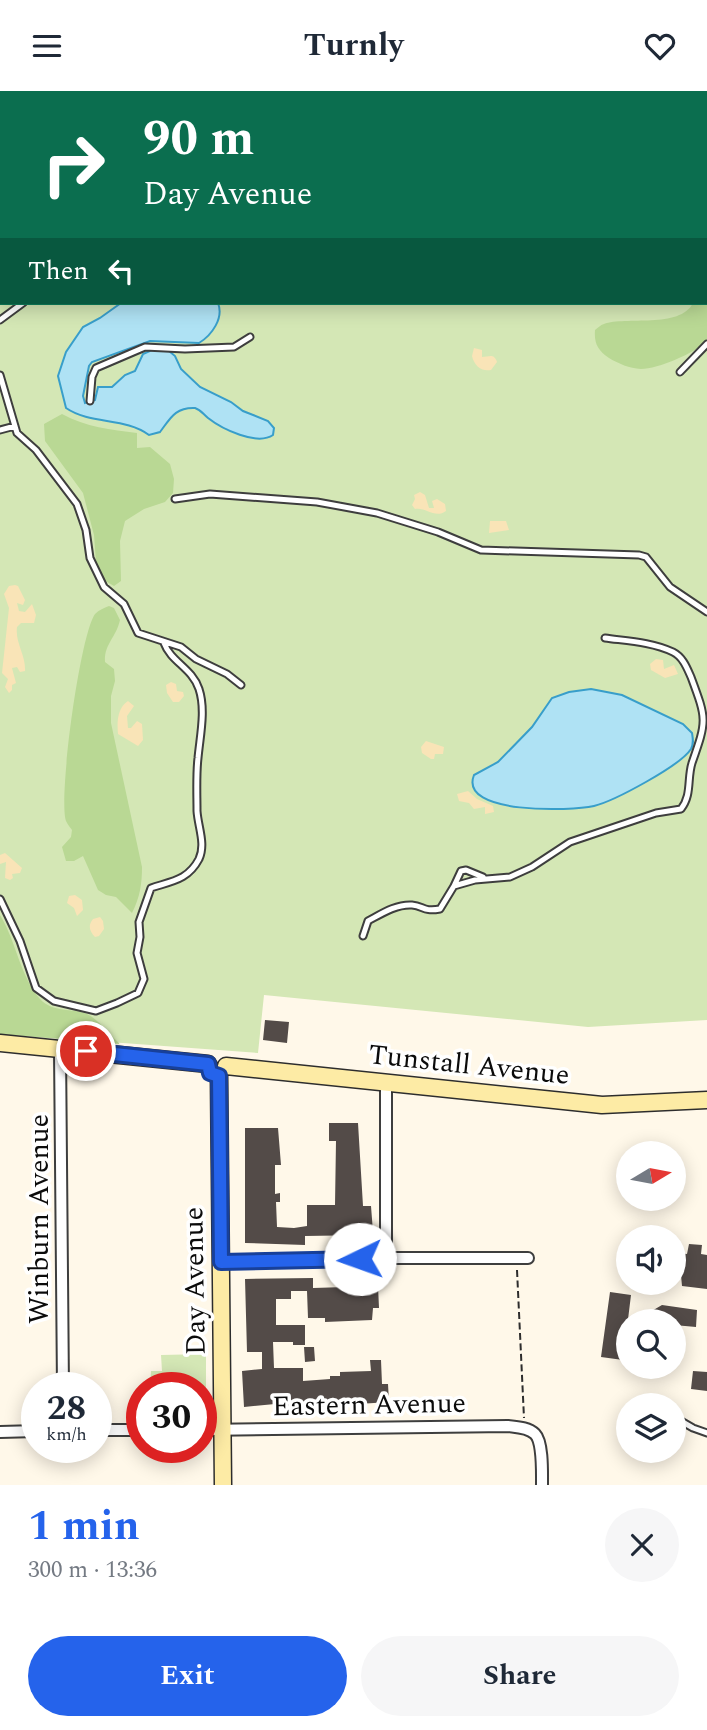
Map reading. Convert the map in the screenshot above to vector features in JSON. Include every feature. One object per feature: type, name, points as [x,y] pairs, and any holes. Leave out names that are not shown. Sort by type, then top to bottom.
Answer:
[{"type":"street","name":"Tunstall Avenue","points":[[0,1043],[218,1069],[386,1081],[602,1105],[707,1100]]},
{"type":"street","name":"Winburn Avenue","points":[[60,1049],[63,1372]]},
{"type":"street","name":"Day Avenue","points":[[218,1069],[223,1485]]},
{"type":"street","points":[[386,1081],[386,1258]]},
{"type":"street","points":[[221,1262],[528,1258]]},
{"type":"street","name":"Eastern Avenue","points":[[217,1430],[508,1426],[524,1428],[535,1434],[539,1443],[542,1485]]},
{"type":"street","points":[[0,1431],[21,1431]]},
{"type":"lane","points":[[0,320],[20,305]]},
{"type":"lane","points":[[90,401],[92,377],[96,368],[138,350],[152,346],[185,349],[234,347],[250,337]]},
{"type":"lane","points":[[680,372],[707,344]]},
{"type":"lane","points":[[0,375],[17,433],[36,450],[78,504],[86,530],[90,558],[104,587],[124,604],[138,633],[181,647],[196,659],[228,674],[242,685]]},
{"type":"lane","points":[[0,431],[15,426]]},
{"type":"lane","points":[[175,499],[210,494],[317,502],[377,513],[438,532],[481,550],[639,555],[646,557],[670,587],[707,612]]},
{"type":"lane","points":[[454,886],[510,877],[532,867],[570,842],[656,813],[681,809],[686,802],[691,764],[702,739],[706,711],[685,662],[675,653],[641,642],[605,638]]},
{"type":"lane","points":[[0,899],[20,941],[36,988],[54,1001],[96,1011],[138,993],[144,979],[136,953],[141,937],[139,922],[146,898],[151,888],[181,880],[198,860],[202,847],[197,797],[202,718],[200,690],[193,675],[168,654],[164,643]]},
{"type":"lane","points":[[363,936],[368,921],[399,907],[414,905],[424,911],[439,909],[461,871],[466,870],[486,879]]},
{"type":"lane","points":[[686,1424],[707,1433]]},
{"type":"path","points":[[518,1276],[524,1428]]},
{"type":"green space","points":[[0,305],[707,305],[707,1020],[588,1027],[264,995],[258,1053],[0,1034]]},
{"type":"green space","points":[[691,305],[707,305],[707,341],[685,355],[657,366],[641,369],[628,367],[602,352],[595,339],[595,330],[603,324],[665,319],[686,311]]},
{"type":"green space","points":[[62,414],[89,425],[137,433],[137,448],[150,447],[170,464],[174,479],[173,493],[165,502],[144,509],[125,521],[120,541],[121,581],[114,586],[97,576],[94,535],[83,493],[45,441],[44,424]]},
{"type":"green space","points":[[109,606],[114,608],[120,620],[105,656],[105,662],[114,669],[111,723],[142,867],[140,890],[132,913],[116,897],[98,890],[83,856],[74,861],[66,861],[62,847],[71,837],[72,830],[66,821],[65,782],[83,652],[95,614]]},
{"type":"green space","points":[[0,915],[28,980],[40,999],[57,1008],[91,1016],[120,1044],[0,1034]]},
{"type":"green space","points":[[206,1354],[206,1372],[151,1372],[162,1371],[161,1355]]},
{"type":"sand","points":[[474,348],[482,350],[482,357],[491,356],[496,359],[497,362],[491,370],[481,369],[476,365],[472,356]]},
{"type":"sand","points":[[420,492],[425,495],[429,508],[434,508],[432,501],[437,499],[445,504],[446,511],[438,514],[415,509],[412,505],[414,495]]},
{"type":"sand","points":[[490,521],[506,521],[509,530],[489,533]]},
{"type":"sand","points":[[15,585],[25,600],[23,605],[17,603],[19,611],[25,612],[32,604],[36,615],[34,623],[21,623],[17,627],[25,671],[12,668],[16,683],[12,685],[9,693],[5,687],[8,679],[2,673],[9,608],[4,594],[9,586]]},
{"type":"sand","points":[[656,659],[663,660],[664,669],[674,665],[678,674],[665,678],[651,670],[650,664]]},
{"type":"sand","points":[[171,682],[176,684],[177,691],[183,692],[184,696],[179,702],[173,702],[167,693],[166,685]]},
{"type":"sand","points":[[128,701],[134,706],[127,716],[128,728],[137,721],[142,724],[143,740],[138,746],[118,734],[120,712]]},
{"type":"sand","points":[[426,741],[444,747],[443,754],[435,754],[434,759],[431,759],[422,753],[421,747]]},
{"type":"sand","points":[[468,791],[477,799],[493,806],[494,812],[485,814],[485,807],[474,809],[469,803],[459,801],[457,794]]},
{"type":"sand","points":[[5,853],[22,868],[20,873],[12,874],[13,878],[10,880],[5,878],[6,862],[0,864],[0,855]]},
{"type":"sand","points":[[75,895],[82,900],[83,910],[77,916],[74,908],[67,903],[69,896]]},
{"type":"sand","points":[[100,917],[104,929],[95,937],[90,930],[90,923]]},
{"type":"water","points":[[118,305],[218,305],[219,309],[218,320],[212,331],[199,343],[150,341],[92,362],[83,396],[85,403],[95,400],[98,387],[112,387],[125,375],[135,371],[143,354],[152,350],[169,351],[175,356],[181,369],[200,387],[243,411],[268,421],[274,428],[273,435],[258,439],[240,435],[214,422],[195,408],[182,409],[170,418],[160,432],[149,435],[140,429],[86,417],[66,408],[58,376],[66,352],[83,327]]},
{"type":"water","points":[[591,689],[622,695],[683,724],[692,733],[691,749],[646,782],[594,806],[542,809],[499,804],[483,797],[474,788],[474,775],[498,762],[532,727],[552,698]]},
{"type":"building","points":[[265,1020],[289,1022],[287,1043],[263,1040]]},
{"type":"building","points":[[329,1123],[358,1123],[363,1206],[371,1206],[373,1232],[368,1232],[368,1235],[305,1236],[305,1245],[245,1243],[245,1128],[278,1128],[281,1165],[275,1165],[275,1194],[280,1193],[280,1202],[276,1202],[277,1227],[294,1228],[307,1226],[307,1205],[335,1205],[336,1141],[329,1141]]},
{"type":"building","points":[[689,1244],[702,1245],[701,1254],[707,1255],[707,1289],[686,1286]]},
{"type":"building","points":[[313,1278],[313,1288],[378,1286],[379,1308],[373,1308],[372,1320],[325,1322],[325,1318],[308,1318],[307,1291],[291,1291],[291,1299],[276,1299],[276,1325],[305,1325],[305,1345],[273,1342],[274,1368],[303,1368],[303,1381],[330,1379],[330,1376],[340,1376],[340,1372],[371,1371],[370,1360],[381,1360],[382,1384],[388,1384],[389,1402],[298,1408],[275,1404],[244,1407],[242,1371],[262,1369],[262,1352],[247,1352],[245,1279]]},
{"type":"building","points":[[610,1292],[616,1295],[631,1295],[629,1309],[616,1309],[616,1359],[601,1357]]},
{"type":"building","points":[[662,1305],[697,1310],[696,1327],[686,1326],[686,1309],[655,1309]]},
{"type":"building","points":[[304,1347],[314,1347],[315,1361],[305,1362]]},
{"type":"building","points":[[693,1371],[707,1372],[707,1391],[691,1389]]},
{"type":"route","points":[[86,1051],[208,1064],[210,1073],[219,1076],[221,1262],[360,1259]]}]
